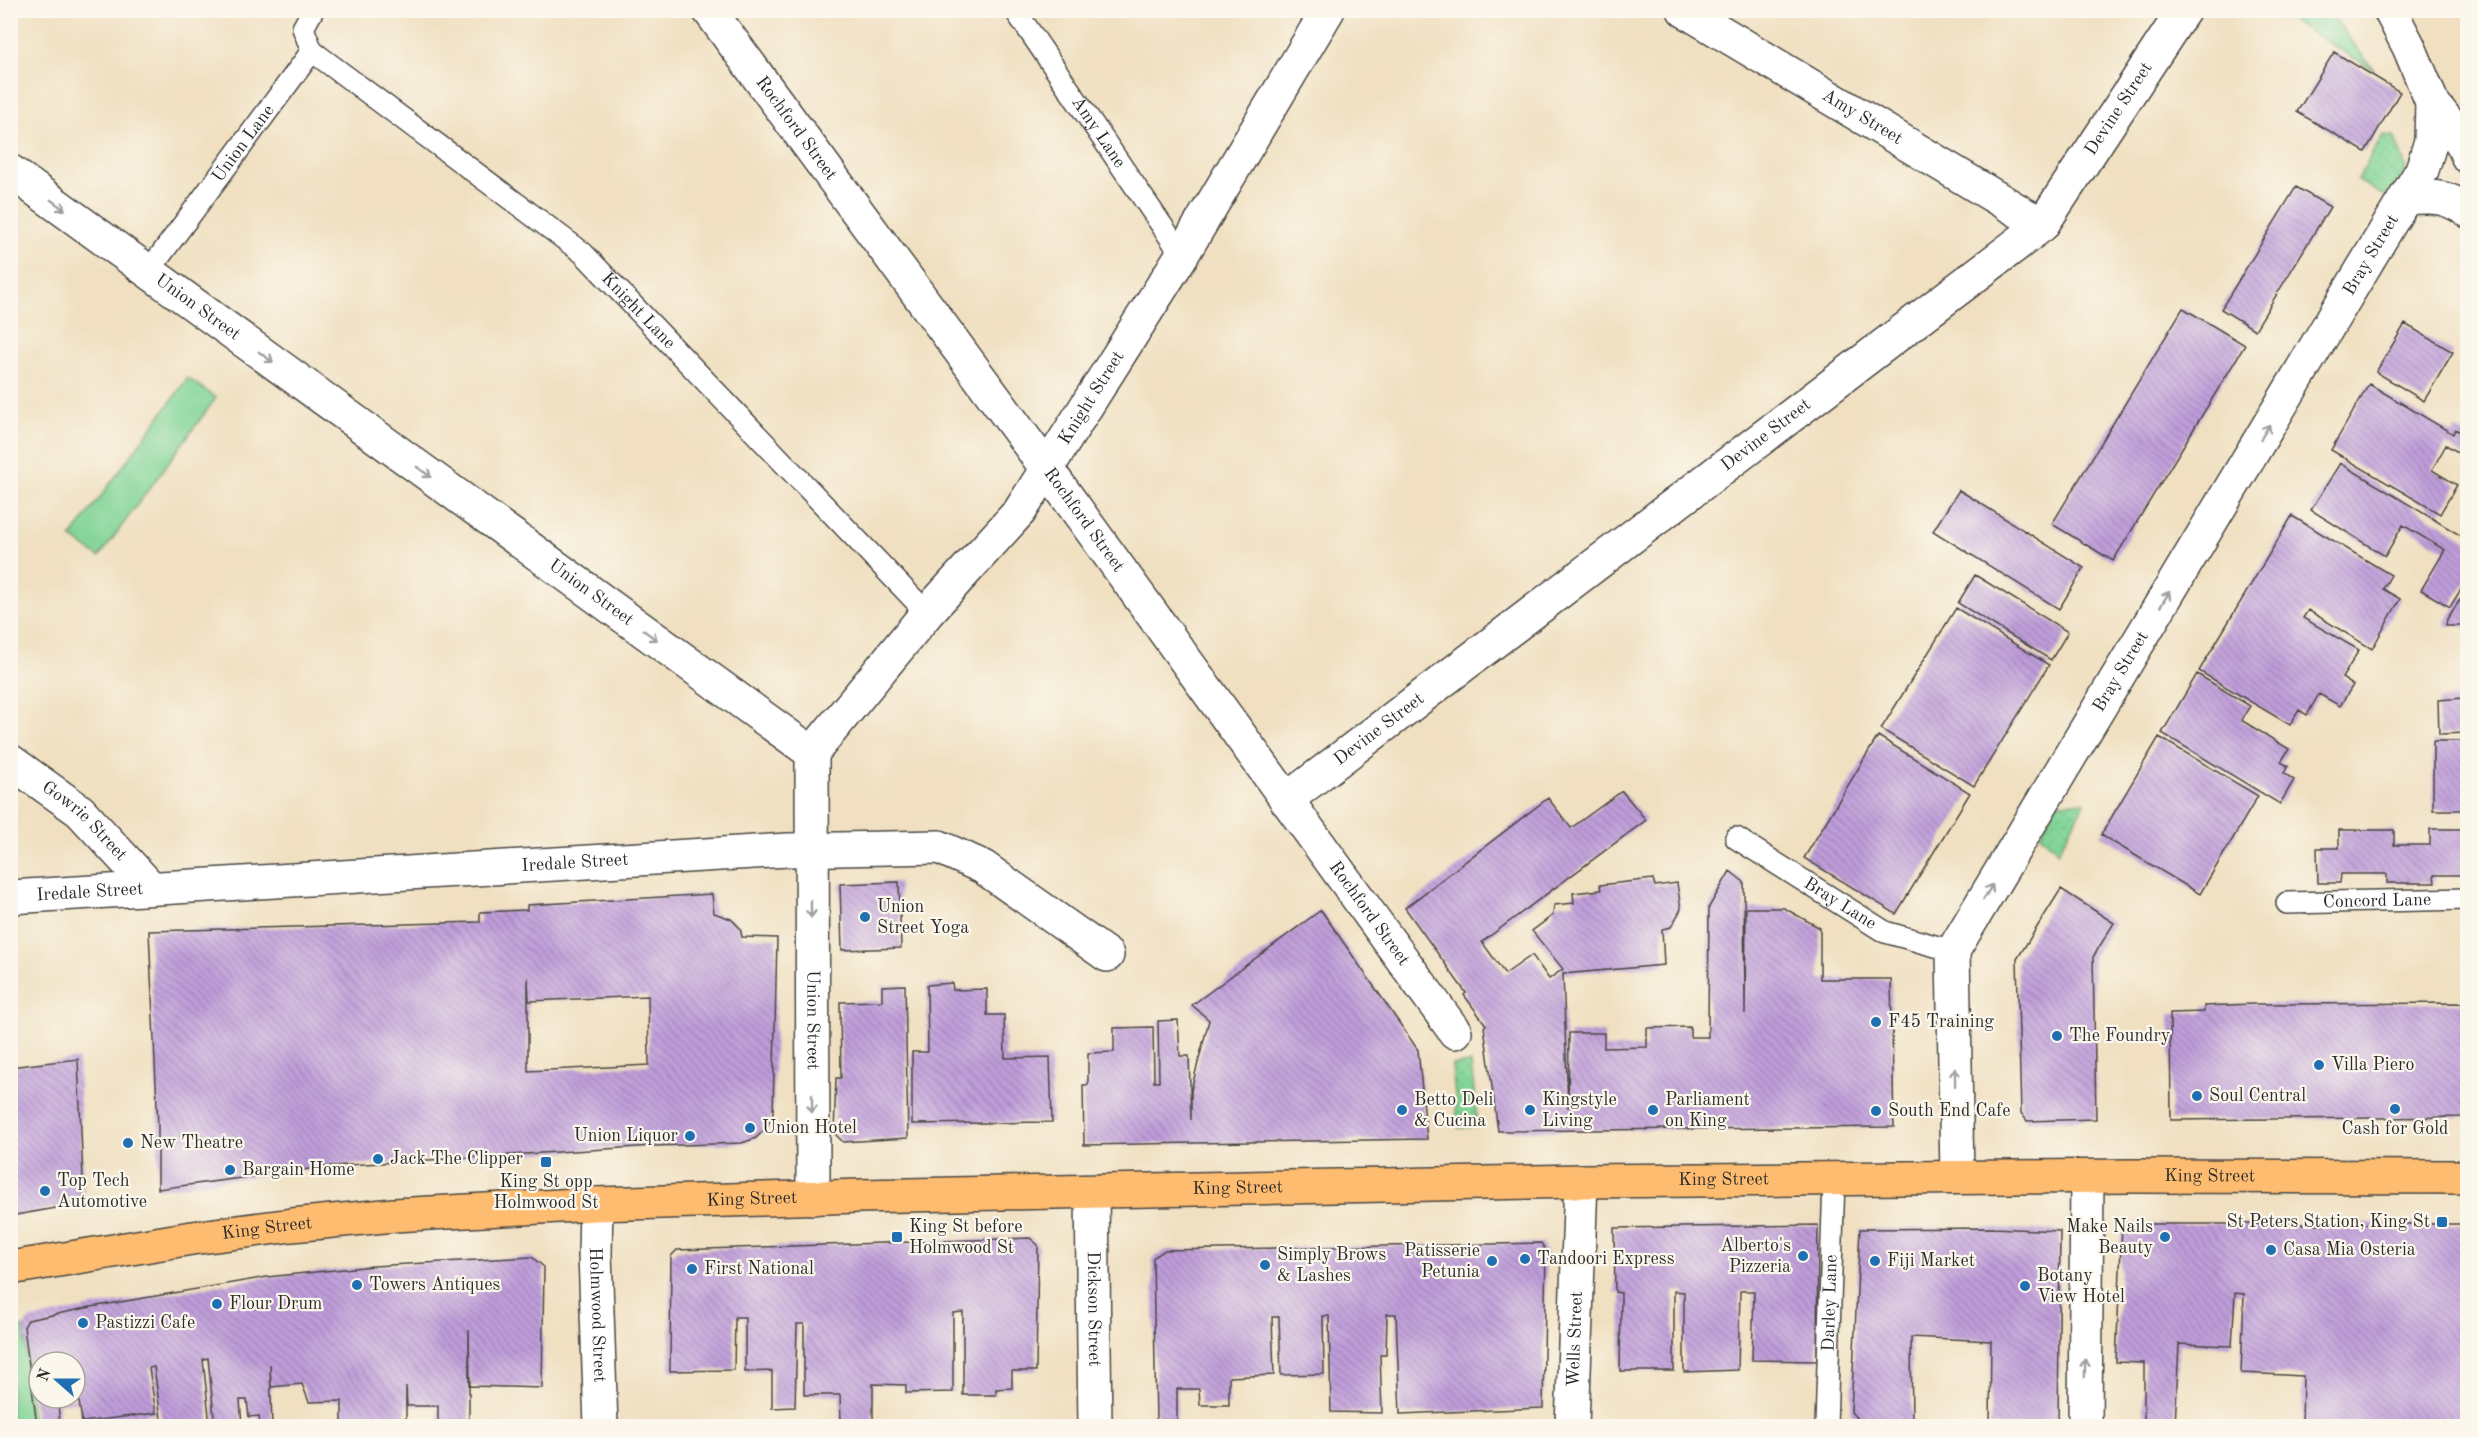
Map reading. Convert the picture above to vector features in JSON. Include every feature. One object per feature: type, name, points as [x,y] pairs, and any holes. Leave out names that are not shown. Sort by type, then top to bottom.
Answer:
[{"type":"highway","name":"King Street","points":[[10,1268],[192,1238],[292,1225],[394,1215],[596,1204],[1581,1181],[1957,1177],[2468,1177]]},
{"type":"street","name":"Rochford Street","points":[[709,10],[1047,469],[1455,1032]]},
{"type":"street","name":"Knight Street","points":[[812,753],[927,614],[1020,511],[1182,255],[1328,10]]},
{"type":"street","name":"Amy Street","points":[[1684,10],[2042,225]]},
{"type":"street","name":"Devine Street","points":[[1286,800],[2042,225],[2184,10]]},
{"type":"street","points":[[2390,10],[2409,47],[2432,102],[2457,133],[2468,158]]},
{"type":"street","name":"Bray Street","points":[[1953,951],[2406,198],[2428,156],[2432,102]]},
{"type":"street","name":"Union Street","points":[[10,171],[812,753],[813,1198]]},
{"type":"street","name":"Bray Street","points":[[2406,198],[2440,197],[2451,200],[2468,211]]},
{"type":"street","name":"Gowrie Street","points":[[10,761],[80,811],[151,888]]},
{"type":"street","name":"Iredale Street","points":[[10,897],[811,850],[939,847],[983,867],[1107,955]]},
{"type":"street","points":[[1953,951],[1957,1177]]},
{"type":"street","points":[[2085,1426],[2087,1177]]},
{"type":"street","name":"Wells Street","points":[[1572,1426],[1581,1181]]},
{"type":"street","name":"Dickson Street","points":[[1092,1192],[1095,1426]]},
{"type":"street","name":"Holmwood Street","points":[[596,1204],[595,1254],[601,1426]]},
{"type":"lane","points":[[312,51],[303,28],[314,10]]},
{"type":"lane","name":"Amy Lane","points":[[1015,10],[1182,255]]},
{"type":"lane","name":"Union Lane","points":[[148,272],[312,51]]},
{"type":"lane","name":"Knight Lane","points":[[312,51],[583,253],[927,614]]},
{"type":"lane","name":"Bray Lane","points":[[1736,838],[1885,932],[1953,951]]},
{"type":"lane","name":"Concord Lane","points":[[2287,903],[2468,899]]},
{"type":"lane","name":"Darley Lane","points":[[1826,1426],[1834,1179]]},
{"type":"lane","points":[[1565,1426],[1572,1426]]},
{"type":"green space","points":[[2276,11],[2328,11],[2374,70]]},
{"type":"green space","points":[[2383,135],[2394,136],[2406,168],[2393,193],[2382,195],[2357,180]]},
{"type":"green space","points":[[188,378],[216,398],[99,557],[71,537]]},
{"type":"green space","points":[[2085,802],[2058,852],[2040,834],[2057,803]]},
{"type":"green space","points":[[1471,1063],[1478,1127],[1458,1128],[1452,1065]]},
{"type":"green space","points":[[24,1327],[27,1410],[31,1410],[32,1426],[11,1426],[11,1329]]},
{"type":"building","points":[[2334,52],[2400,92],[2365,152],[2297,112]]},
{"type":"building","points":[[2296,187],[2330,207],[2255,330],[2221,309]]},
{"type":"building","points":[[2183,308],[2245,345],[2113,561],[2052,524]]},
{"type":"building","points":[[2405,324],[2453,352],[2424,401],[2376,372]]},
{"type":"building","points":[[2369,384],[2453,434],[2455,429],[2468,436],[2468,458],[2446,445],[2432,470],[2457,485],[2440,514],[2331,450]]},
{"type":"building","points":[[2340,463],[2468,540],[2468,578],[2450,607],[2421,590],[2445,550],[2403,525],[2385,556],[2311,510]]},
{"type":"building","points":[[1959,490],[2084,568],[2059,609],[1933,531]]},
{"type":"building","points":[[2292,516],[2391,575],[2383,589],[2400,599],[2372,649],[2308,610],[2303,618],[2359,650],[2342,678],[2353,685],[2340,706],[2319,694],[2307,715],[2299,710],[2290,725],[2199,671]]},
{"type":"building","points":[[1975,575],[2068,632],[2051,660],[1958,603]]},
{"type":"building","points":[[2462,597],[2468,597],[2468,626],[2446,626],[2447,619]]},
{"type":"building","points":[[1956,608],[2049,665],[1974,786],[1881,729]]},
{"type":"building","points":[[2464,665],[2468,665],[2468,733],[2439,734],[2438,700],[2464,698]]},
{"type":"building","points":[[2197,674],[2250,706],[2241,720],[2289,749],[2281,762],[2288,766],[2284,773],[2294,780],[2280,804],[2162,733]]},
{"type":"building","points":[[1878,736],[1970,793],[1896,914],[1804,858]]},
{"type":"building","points":[[2159,737],[2258,796],[2200,894],[2101,835]]},
{"type":"building","points":[[2433,741],[2468,741],[2468,810],[2433,810]]},
{"type":"building","points":[[1622,791],[1646,820],[1482,942],[1505,974],[1532,955],[1549,979],[1563,969],[1532,931],[1553,915],[1554,905],[1574,903],[1573,893],[1601,890],[1600,885],[1653,879],[1655,886],[1677,883],[1681,909],[1671,927],[1662,929],[1664,965],[1563,974],[1568,1108],[1569,1033],[1604,1033],[1604,1048],[1647,1047],[1647,1028],[1690,1027],[1690,1037],[1708,1037],[1709,907],[1730,871],[1744,882],[1745,1014],[1746,908],[1784,908],[1820,928],[1820,979],[1891,979],[1894,1127],[1498,1131],[1484,1027],[1486,1025],[1405,908],[1548,798],[1571,828]]},
{"type":"building","points":[[2430,829],[2468,829],[2468,875],[2434,875],[2435,883],[2387,883],[2387,874],[2341,874],[2340,883],[2318,883],[2317,848],[2339,848],[2339,830],[2394,830],[2394,845],[2430,845]]},
{"type":"building","points":[[899,882],[901,948],[842,950],[840,884]]},
{"type":"building","name":"The Foundry","points":[[2061,889],[2114,923],[2093,957],[2096,1119],[2027,1121],[2021,1113],[2017,959]]},
{"type":"building","points":[[712,894],[714,913],[731,919],[740,928],[742,937],[777,938],[773,1113],[767,1127],[756,1138],[742,1143],[654,1146],[332,1166],[158,1189],[158,1127],[149,931],[480,922],[480,912],[527,910],[527,905]],"holes":[[[528,977],[529,1001],[648,996],[649,1065],[528,1071]]]},
{"type":"building","points":[[1321,910],[1418,1050],[1427,1139],[1084,1145],[1083,1085],[1088,1085],[1088,1053],[1114,1052],[1114,1028],[1153,1027],[1154,1082],[1159,1082],[1158,1021],[1178,1020],[1180,1056],[1189,1056],[1191,1120],[1191,1090],[1209,1020],[1192,1005]]},
{"type":"building","points":[[952,983],[953,990],[987,989],[987,1015],[1004,1015],[1005,1058],[1050,1057],[1052,1122],[912,1124],[912,1052],[928,1052],[927,985]]},
{"type":"building","points":[[905,985],[908,1138],[843,1142],[834,1133],[836,1078],[841,1078],[840,1002],[882,1001],[882,986]]},
{"type":"building","name":"Villa Piero","points":[[2468,1003],[2468,1117],[2171,1120],[2170,1013],[2204,1012],[2204,1006],[2253,1004]]},
{"type":"building","points":[[78,1059],[84,1203],[10,1216],[10,1067]]},
{"type":"building","points":[[2122,1224],[2468,1224],[2468,1426],[2302,1426],[2303,1376],[2241,1373],[2244,1294],[2235,1293],[2232,1346],[2179,1344],[2175,1426],[2144,1426],[2144,1363],[2116,1362]]},
{"type":"building","points":[[1818,1225],[1817,1361],[1752,1360],[1754,1291],[1740,1291],[1738,1370],[1684,1372],[1684,1292],[1674,1291],[1674,1371],[1620,1371],[1621,1293],[1615,1292],[1614,1228]]},
{"type":"building","points":[[1993,1228],[2060,1231],[2058,1426],[1990,1426],[1991,1341],[1911,1337],[1912,1423],[1861,1423],[1851,1412],[1860,1229]]},
{"type":"building","points":[[1030,1238],[1038,1245],[1036,1371],[1012,1371],[1012,1388],[996,1389],[996,1395],[963,1395],[963,1312],[953,1313],[953,1392],[906,1393],[906,1385],[873,1384],[873,1423],[841,1423],[840,1395],[804,1395],[804,1324],[797,1324],[795,1407],[772,1408],[772,1371],[745,1372],[745,1317],[735,1317],[734,1370],[670,1371],[671,1256],[677,1250]]},
{"type":"building","points":[[1541,1243],[1546,1251],[1543,1408],[1400,1414],[1396,1314],[1387,1314],[1386,1355],[1380,1355],[1382,1413],[1331,1412],[1329,1316],[1323,1316],[1324,1374],[1281,1375],[1279,1317],[1272,1317],[1274,1375],[1229,1377],[1229,1405],[1200,1405],[1199,1389],[1177,1389],[1177,1420],[1156,1421],[1153,1258],[1165,1250]]},
{"type":"building","points":[[532,1257],[544,1267],[542,1388],[470,1386],[469,1330],[469,1426],[438,1426],[438,1406],[407,1406],[406,1386],[406,1420],[374,1421],[374,1426],[342,1426],[342,1401],[309,1402],[302,1384],[271,1387],[270,1364],[272,1426],[260,1426],[259,1416],[249,1417],[247,1400],[240,1400],[242,1426],[215,1426],[208,1358],[203,1359],[210,1426],[162,1426],[154,1367],[149,1368],[156,1413],[82,1422],[80,1410],[87,1410],[87,1350],[27,1350],[24,1327],[28,1320],[267,1277],[373,1266]]},
{"type":"building","points":[[35,1410],[59,1410],[60,1426],[37,1426]]},
{"type":"place","name":"Union Street Yoga","points":[[865,917]]},
{"type":"place","name":"F45 Training","points":[[1876,1022]]},
{"type":"place","name":"The Foundry","points":[[2057,1036]]},
{"type":"place","name":"Villa Piero","points":[[2319,1065]]},
{"type":"place","name":"Soul Central","points":[[2197,1096]]},
{"type":"place","name":"Cash for Gold","points":[[2395,1109]]},
{"type":"place","name":"Betto Deli & Cucina","points":[[1402,1110]]},
{"type":"place","name":"Kingstyle Living","points":[[1530,1110]]},
{"type":"place","name":"Parliament on King","points":[[1653,1110]]},
{"type":"place","name":"South End Cafe","points":[[1876,1111]]},
{"type":"place","name":"Union Hotel","points":[[750,1128]]},
{"type":"place","name":"Union Liquor","points":[[690,1136]]},
{"type":"place","name":"New Theatre","points":[[128,1143]]},
{"type":"place","name":"Jack The Clipper","points":[[378,1159]]},
{"type":"place","name":"King St opp Holmwood St","points":[[546,1162]]},
{"type":"place","name":"Bargain Home","points":[[230,1170]]},
{"type":"place","name":"Top Tech Automotive","points":[[45,1191]]},
{"type":"place","name":"St Peters Station, King St","points":[[2442,1222]]},
{"type":"place","name":"King St before Holmwood St","points":[[897,1237]]},
{"type":"place","name":"Make Nails Beauty","points":[[2165,1237]]},
{"type":"place","name":"Casa Mia Osteria","points":[[2271,1250]]},
{"type":"place","name":"Alberto's Pizzeria","points":[[1803,1256]]},
{"type":"place","name":"Tandoori Express","points":[[1525,1259]]},
{"type":"place","name":"Patisserie Petunia","points":[[1492,1261]]},
{"type":"place","name":"Fiji Market","points":[[1875,1261]]},
{"type":"place","name":"Simply Brows & Lashes","points":[[1265,1265]]},
{"type":"place","name":"First National","points":[[692,1269]]},
{"type":"place","name":"Towers Antiques","points":[[357,1285]]},
{"type":"place","name":"Botany View Hotel","points":[[2025,1286]]},
{"type":"place","name":"Flour Drum","points":[[217,1304]]},
{"type":"place","name":"Pastizzi Cafe","points":[[83,1323]]}]
